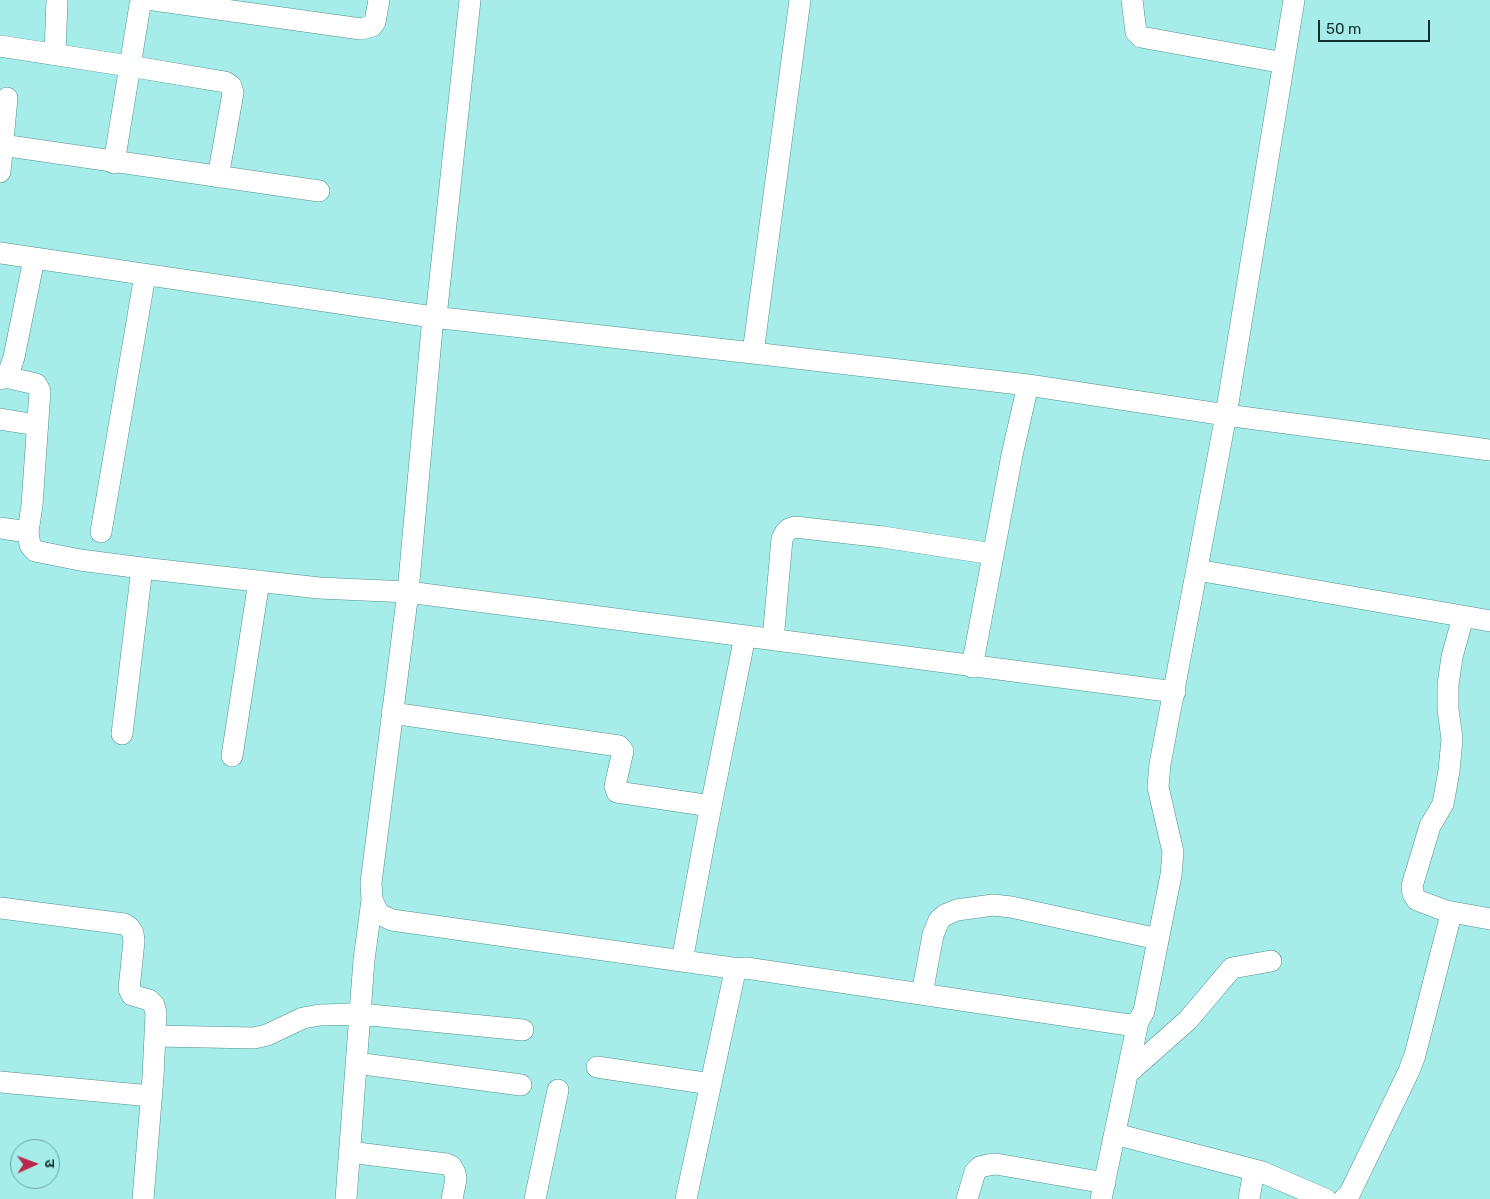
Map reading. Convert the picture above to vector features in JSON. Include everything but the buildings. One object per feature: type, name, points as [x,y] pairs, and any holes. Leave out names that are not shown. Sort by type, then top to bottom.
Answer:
[{"type":"street","points":[[55,54],[57,0]]},
{"type":"street","points":[[114,162],[140,5],[147,0]]},
{"type":"street","points":[[154,0],[362,29],[372,26],[375,22],[379,0]]},
{"type":"street","points":[[346,1199],[364,960],[372,900],[371,883],[408,592],[435,317],[470,0]]},
{"type":"street","points":[[753,353],[800,0]]},
{"type":"street","points":[[1132,0],[1136,32],[1142,37],[1284,63]]},
{"type":"street","points":[[967,1199],[975,1172],[980,1167],[996,1164],[1103,1191],[1138,1022],[1144,1011],[1171,875],[1173,852],[1158,787],[1160,764],[1226,415],[1294,0]]},
{"type":"street","points":[[0,46],[225,82],[231,86],[233,93],[218,177]]},
{"type":"street","points":[[0,172],[6,98]]},
{"type":"street","points":[[2,145],[319,191]]},
{"type":"street","points":[[0,253],[145,276],[435,317],[1028,385],[1226,415],[1490,450]]},
{"type":"street","points":[[3,378],[9,372],[14,358],[34,259]]},
{"type":"street","points":[[101,532],[145,276]]},
{"type":"street","points":[[3,378],[36,384],[40,391],[32,505],[28,532],[30,545],[35,551],[80,560],[259,582],[319,588],[408,592],[1175,692]]},
{"type":"street","points":[[972,667],[1012,455],[1028,385]]},
{"type":"street","points":[[0,419],[37,425]]},
{"type":"street","points":[[773,640],[782,540],[784,533],[789,529],[795,527],[883,537],[993,554]]},
{"type":"street","points":[[0,528],[28,532]]},
{"type":"street","points":[[122,734],[142,568]]},
{"type":"street","points":[[1198,570],[1490,621]]},
{"type":"street","points":[[232,756],[259,582]]},
{"type":"street","points":[[1463,617],[1452,658],[1448,685],[1448,709],[1452,748],[1445,796],[1441,809],[1430,826],[1412,886],[1413,894],[1417,900],[1446,912],[1490,919]]},
{"type":"street","points":[[682,961],[744,636]]},
{"type":"street","points":[[392,713],[619,746],[623,751],[614,786],[617,792],[711,806]]},
{"type":"street","points":[[372,900],[379,914],[392,920],[682,961],[746,968],[1129,1025],[1138,1022]]},
{"type":"street","points":[[922,994],[932,935],[945,915],[957,910],[993,905],[1010,907],[1158,939]]},
{"type":"street","points":[[0,908],[124,924],[133,933],[134,941],[129,989],[132,995],[149,1000],[154,1005],[156,1013],[152,1096],[143,1199]]},
{"type":"street","points":[[1344,1199],[1349,1195],[1389,1115],[1415,1055],[1450,918],[1446,912]]},
{"type":"street","points":[[1127,1074],[1188,1020],[1232,968],[1271,961]]},
{"type":"street","points":[[686,1199],[734,976],[739,968]]},
{"type":"street","points":[[156,1036],[254,1038],[267,1035],[303,1018],[320,1015],[360,1014],[523,1030]]},
{"type":"street","points":[[356,1063],[521,1085]]},
{"type":"street","points":[[597,1067],[711,1084]]},
{"type":"street","points":[[0,1082],[152,1096]]},
{"type":"street","points":[[535,1199],[558,1090]]},
{"type":"street","points":[[1115,1134],[1254,1170],[1325,1199]]},
{"type":"street","points":[[349,1152],[451,1166],[456,1179],[452,1199]]},
{"type":"street","points":[[1249,1199],[1254,1170]]}]
